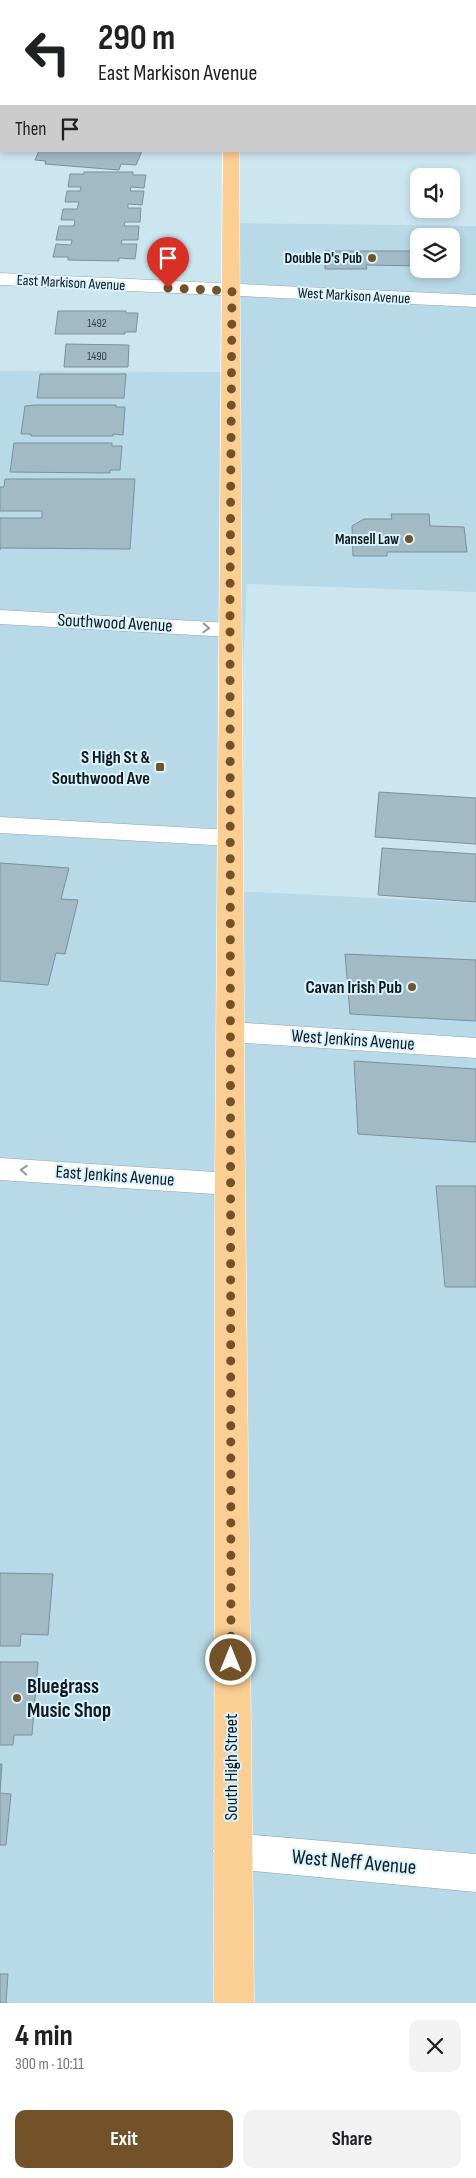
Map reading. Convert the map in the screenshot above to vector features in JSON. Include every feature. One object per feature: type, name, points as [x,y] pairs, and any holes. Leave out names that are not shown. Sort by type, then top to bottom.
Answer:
[{"type":"main road","name":"South High Street","points":[[231,152],[230,1184],[234,2003]]},
{"type":"street","name":"East Markison Avenue","points":[[0,279],[232,291]]},
{"type":"street","name":"West Markison Avenue","points":[[232,291],[476,301]]},
{"type":"street","name":"Southwood Avenue","points":[[0,617],[230,630]]},
{"type":"street","points":[[0,825],[230,838]]},
{"type":"street","name":"West Jenkins Avenue","points":[[231,1032],[476,1048]]},
{"type":"street","name":"East Jenkins Avenue","points":[[0,1169],[230,1184]]},
{"type":"street","name":"West Neff Avenue","points":[[232,1851],[476,1873]]},
{"type":"shaded area","points":[[232,223],[476,226],[476,592],[247,584],[232,891],[476,903],[476,2003],[0,2003],[0,371],[231,372]]},
{"type":"building","points":[[39,152],[142,152],[136,165],[121,164],[119,170],[45,164],[46,161],[35,160]]},
{"type":"building","points":[[84,172],[133,172],[133,175],[146,175],[144,188],[131,187],[130,191],[144,191],[142,205],[128,204],[128,208],[141,208],[140,222],[125,222],[124,226],[139,226],[138,240],[122,240],[121,244],[137,244],[135,259],[119,258],[119,261],[68,260],[68,257],[53,257],[56,244],[71,245],[72,240],[56,240],[59,226],[74,226],[75,220],[61,220],[63,209],[77,209],[79,202],[65,202],[67,191],[80,191],[81,187],[68,187],[70,174],[84,174]]},
{"type":"building","name":"Double D's Pub","points":[[325,251],[410,251],[410,266],[366,265],[367,269],[325,269]]},
{"type":"building","points":[[58,311],[126,311],[126,313],[138,313],[136,332],[125,332],[125,334],[55,334]]},
{"type":"building","points":[[66,344],[129,345],[128,367],[64,367]]},
{"type":"building","points":[[40,374],[126,374],[124,398],[37,398]]},
{"type":"building","points":[[116,405],[116,407],[125,407],[123,435],[31,436],[31,434],[21,434],[25,406]]},
{"type":"building","points":[[14,443],[112,443],[112,446],[122,446],[120,470],[110,470],[110,473],[10,472]]},
{"type":"building","points":[[5,479],[135,479],[130,549],[0,548],[0,518],[42,518],[42,511],[0,511],[0,487],[4,487]]},
{"type":"building","name":"Mansell Law","points":[[391,514],[429,514],[430,526],[464,527],[467,552],[387,552],[387,556],[353,556],[352,526],[364,519],[392,519]]},
{"type":"building","points":[[379,792],[476,798],[476,844],[375,837]]},
{"type":"building","points":[[382,848],[476,854],[476,902],[378,895]]},
{"type":"building","points":[[0,863],[69,868],[61,899],[78,900],[65,954],[56,953],[48,985],[0,981]]},
{"type":"building","name":"Cavan Irish Pub","points":[[345,954],[476,960],[476,1021],[350,1014]]},
{"type":"building","points":[[354,1061],[476,1069],[476,1142],[358,1134]]},
{"type":"building","points":[[436,1186],[476,1186],[476,1287],[445,1287]]},
{"type":"building","points":[[0,1573],[53,1574],[48,1635],[21,1634],[20,1646],[0,1646]]},
{"type":"building","name":"Bluegrass Music Shop","points":[[0,1662],[38,1662],[32,1735],[14,1735],[13,1745],[0,1745]]},
{"type":"building","points":[[0,1764],[2,1764],[0,1793]]},
{"type":"building","points":[[0,1793],[11,1794],[6,1845],[0,1845]]},
{"type":"building","points":[[0,1974],[8,1974],[6,2003],[0,2003]]},
{"type":"place","name":"Double D's Pub","points":[[372,258]]},
{"type":"place","name":"Mansell Law","points":[[409,539]]},
{"type":"place","name":"S High St & Southwood Ave","points":[[160,767]]},
{"type":"place","name":"Cavan Irish Pub","points":[[412,987]]},
{"type":"place","name":"Bluegrass Music Shop","points":[[17,1698]]},
{"type":"route","points":[[168,288],[232,291],[230,598],[231,1660]]}]
